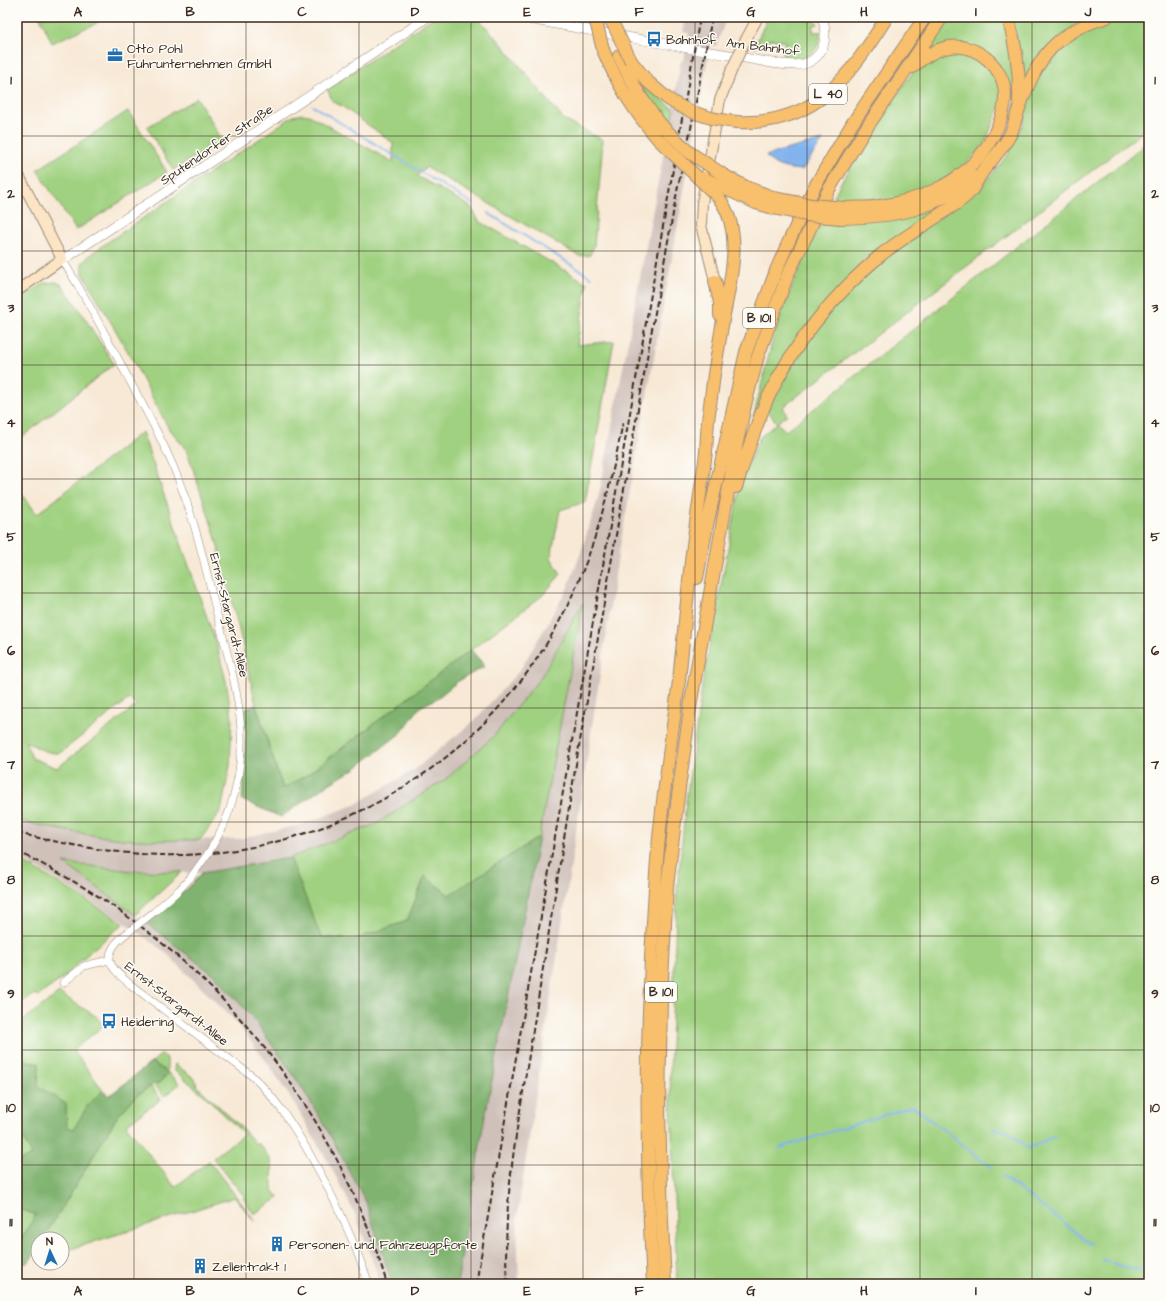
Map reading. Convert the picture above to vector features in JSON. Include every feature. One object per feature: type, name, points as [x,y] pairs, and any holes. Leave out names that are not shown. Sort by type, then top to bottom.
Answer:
[{"type":"highway","points":[[595,17],[603,50],[611,69],[626,97],[643,123],[659,140],[694,173],[756,203],[776,203],[806,216],[843,213],[899,202],[937,190],[956,179],[973,165],[988,146],[998,128],[1003,111],[1005,95],[1002,80],[996,68],[984,56],[967,48],[950,47],[935,51],[902,75]]},
{"type":"highway","name":"L 40","points":[[611,19],[625,59],[668,99],[685,109],[703,116],[737,122],[755,122],[798,112],[820,100],[849,74],[887,17]]},
{"type":"highway","name":"B 101","points":[[653,1284],[648,1159],[648,1053],[655,886],[664,795],[682,654],[707,525],[746,352],[777,268],[819,179],[852,124],[925,17]]},
{"type":"highway","name":"B 101","points":[[665,1284],[660,1166],[659,1093],[661,998],[667,887],[691,701],[738,440],[758,356],[788,274],[828,192],[863,133],[942,17]]},
{"type":"highway","points":[[1008,17],[1014,35],[1019,70],[1019,108]]},
{"type":"highway","points":[[721,532],[752,438],[766,401],[785,365],[813,325],[833,300],[864,269],[970,192],[983,171],[999,152],[1010,134],[1019,108],[1038,64],[1046,53],[1064,35],[1087,23],[1107,17]]},
{"type":"highway","points":[[625,59],[639,96],[653,115],[722,187],[734,242],[726,310],[721,328],[709,413],[706,451],[690,571],[682,654]]},
{"type":"highway","points":[[843,213],[873,218],[899,214],[921,208],[942,199],[964,186],[983,171]]},
{"type":"highway","points":[[715,281],[720,303],[721,328]]},
{"type":"main road","points":[[715,281],[702,231],[702,203],[720,100],[732,69],[758,17]]},
{"type":"main road","points":[[17,172],[62,259]]},
{"type":"main road","name":"Sputendorfer Straße","points":[[17,291],[62,259]]},
{"type":"street","name":"Sputendorfer Straße","points":[[62,259],[76,252],[428,17]]},
{"type":"street","name":"Am Bahnhof","points":[[519,17],[717,53],[794,65],[806,64],[816,57],[823,47],[826,27],[822,17]]},
{"type":"street","name":"Ernst-Stargardt-Allee","points":[[62,259],[86,299],[163,444],[182,489],[199,541],[230,665],[240,714],[242,739],[240,764],[232,802],[223,827],[209,852],[191,877],[179,890],[122,937],[111,949],[109,960],[115,971],[130,985],[246,1071],[265,1088],[295,1129],[330,1191],[351,1237],[369,1284]]},
{"type":"street","name":"Ernst-Stargardt-Allee","points":[[63,983],[84,966],[109,960]]},
{"type":"shaded area","points":[[686,17],[727,17],[716,46],[709,45],[617,563],[517,1218],[519,1284],[457,1284],[482,1132],[583,604],[541,677],[494,736],[446,779],[376,824],[290,858],[202,873],[132,871],[65,863],[214,975],[253,1018],[297,1080],[324,1124],[366,1202],[392,1284],[381,1284],[356,1216],[333,1171],[294,1103],[266,1061],[235,1021],[166,953],[123,921],[29,863],[17,858],[17,820],[41,826],[115,838],[163,840],[238,839],[300,825],[354,805],[414,770],[474,721],[520,670],[567,589],[580,555],[599,495],[681,61],[684,61],[689,33],[683,32]]},
{"type":"green space","points":[[40,17],[95,17],[97,23],[52,43]]},
{"type":"green space","points":[[434,17],[477,17],[500,42],[564,120],[603,140],[594,246],[590,255],[579,256],[426,167],[417,176],[471,207],[479,221],[587,283],[577,345],[614,341],[585,502],[560,510],[551,558],[561,574],[543,595],[308,774],[283,789],[256,705],[215,535],[187,451],[170,431],[131,357],[82,272],[82,263],[102,246],[293,116],[302,114],[309,115],[393,162],[393,143],[342,106],[333,102],[327,89]]},
{"type":"green space","points":[[768,17],[813,17],[818,24],[812,26],[814,32],[821,32],[818,45],[808,56],[790,62],[783,55],[785,42],[771,39],[754,48]]},
{"type":"green space","points":[[951,17],[1092,17],[1077,23],[1012,100],[998,111],[984,145],[960,170],[927,190],[934,212],[846,282],[751,427],[772,342],[785,304],[806,254],[840,184],[890,105]]},
{"type":"green space","points":[[1124,17],[1149,17],[1149,127],[783,407],[787,415],[777,423],[767,410],[784,374],[817,327],[850,289],[893,251],[961,202],[989,178],[1009,153],[1022,126],[1040,68],[1059,46],[1076,34]]},
{"type":"green space","points":[[629,65],[674,110],[671,127],[657,114]]},
{"type":"green space","points":[[197,98],[223,141],[173,170],[147,127]]},
{"type":"green space","points":[[128,111],[167,172],[76,230],[37,170]]},
{"type":"green space","points":[[1149,141],[1149,1284],[677,1284],[670,1072],[677,890],[687,793],[703,680],[741,481],[760,437],[777,423],[786,431]]},
{"type":"green space","points":[[56,282],[62,285],[77,306],[114,364],[17,441],[17,301],[44,283]]},
{"type":"green space","points":[[142,432],[217,646],[226,681],[232,718],[230,766],[221,811],[200,840],[125,839],[89,835],[17,820],[17,487],[37,514]],"holes":[[[129,699],[137,705],[57,768],[32,758],[25,741],[46,751],[60,753]]]},
{"type":"green space","points":[[583,603],[539,837],[449,896],[425,876],[407,921],[353,940],[321,937],[290,858],[376,824],[446,779],[494,736],[541,677]]},
{"type":"green space","points":[[471,650],[485,666],[457,682],[436,699],[420,707],[402,732],[356,768],[324,787],[281,817],[242,800],[246,732],[243,710],[256,705],[283,789],[308,774]]},
{"type":"green space","points":[[539,837],[482,1132],[457,1284],[392,1284],[366,1202],[324,1124],[297,1080],[253,1018],[214,975],[146,923],[189,887],[202,873],[290,858],[321,937],[353,940],[407,921],[425,876],[449,895]]},
{"type":"green space","points":[[17,860],[30,866],[124,923],[91,951],[63,978],[38,996],[34,994],[17,1006]]},
{"type":"green space","points":[[64,863],[132,871],[182,872],[135,915]]},
{"type":"green space","points":[[59,993],[97,1017],[103,1026],[73,1050],[103,1090],[88,1105],[74,1129],[67,1128],[54,1095],[38,1086],[39,1063],[21,1060],[17,1055],[17,1025]]},
{"type":"green space","points":[[162,1054],[167,1058],[167,1072],[152,1062]]},
{"type":"green space","points":[[17,1055],[21,1060],[39,1063],[38,1086],[66,1104],[67,1127],[74,1129],[88,1105],[103,1090],[109,1096],[152,1062],[168,1073],[159,1083],[154,1084],[136,1096],[117,1117],[48,1231],[30,1231],[30,1260],[17,1266],[17,1245],[36,1215],[18,1208],[17,1209],[17,1162],[32,1155],[24,1140],[17,1138]]},
{"type":"green space","points":[[175,1064],[195,1079],[197,1086],[240,1126],[256,1144],[259,1144],[269,1157],[272,1167],[273,1189],[280,1197],[254,1214],[243,1198],[244,1196],[213,1158],[244,1134],[205,1096],[174,1070]]},
{"type":"green space","points":[[168,1073],[180,1084],[164,1096],[154,1084],[159,1083]]},
{"type":"green space","points":[[151,1086],[161,1099],[126,1125],[175,1187],[209,1161],[255,1221],[235,1197],[70,1249],[70,1231],[48,1231],[117,1117],[136,1096]]},
{"type":"green space","points":[[17,1138],[24,1140],[32,1155],[17,1162]]},
{"type":"green space","points":[[18,1208],[36,1215],[17,1245],[17,1209]]},
{"type":"water","points":[[823,140],[802,170],[778,165],[766,156],[785,150]]},
{"type":"waterway","points":[[313,106],[473,204]]},
{"type":"waterway","points":[[488,213],[591,277]]},
{"type":"waterway","points":[[779,1148],[913,1106],[992,1168]]},
{"type":"waterway","points":[[993,1129],[1007,1131],[1028,1148],[1056,1136]]},
{"type":"waterway","points":[[1002,1176],[1091,1244]]},
{"type":"waterway","points":[[1103,1260],[1135,1270],[1149,1264]]},
{"type":"railway","points":[[476,1284],[700,17]]},
{"type":"railway","points":[[507,1284],[506,1245],[514,1148],[577,758],[678,186],[691,128],[712,17]]},
{"type":"railway","points":[[17,833],[108,851],[155,855],[201,854],[260,846],[316,830],[370,806],[420,776],[466,740],[506,699],[541,652],[570,600],[588,557],[608,490],[623,422]]},
{"type":"railway","points":[[17,851],[85,888],[124,914],[170,950],[212,989],[251,1031],[286,1077],[318,1125],[345,1176],[368,1229],[387,1284]]},
{"type":"place","name":"Bahnhof","points":[[654,39]]},
{"type":"place","name":"Otto Pohl Fuhrunternehmen GmbH","points":[[115,55]]},
{"type":"place","name":"Heidering","points":[[109,1021]]},
{"type":"place","name":"Personen- und Fahrzeugpforte","points":[[277,1244]]},
{"type":"place","name":"Zellentrakt 1","points":[[200,1266]]}]
